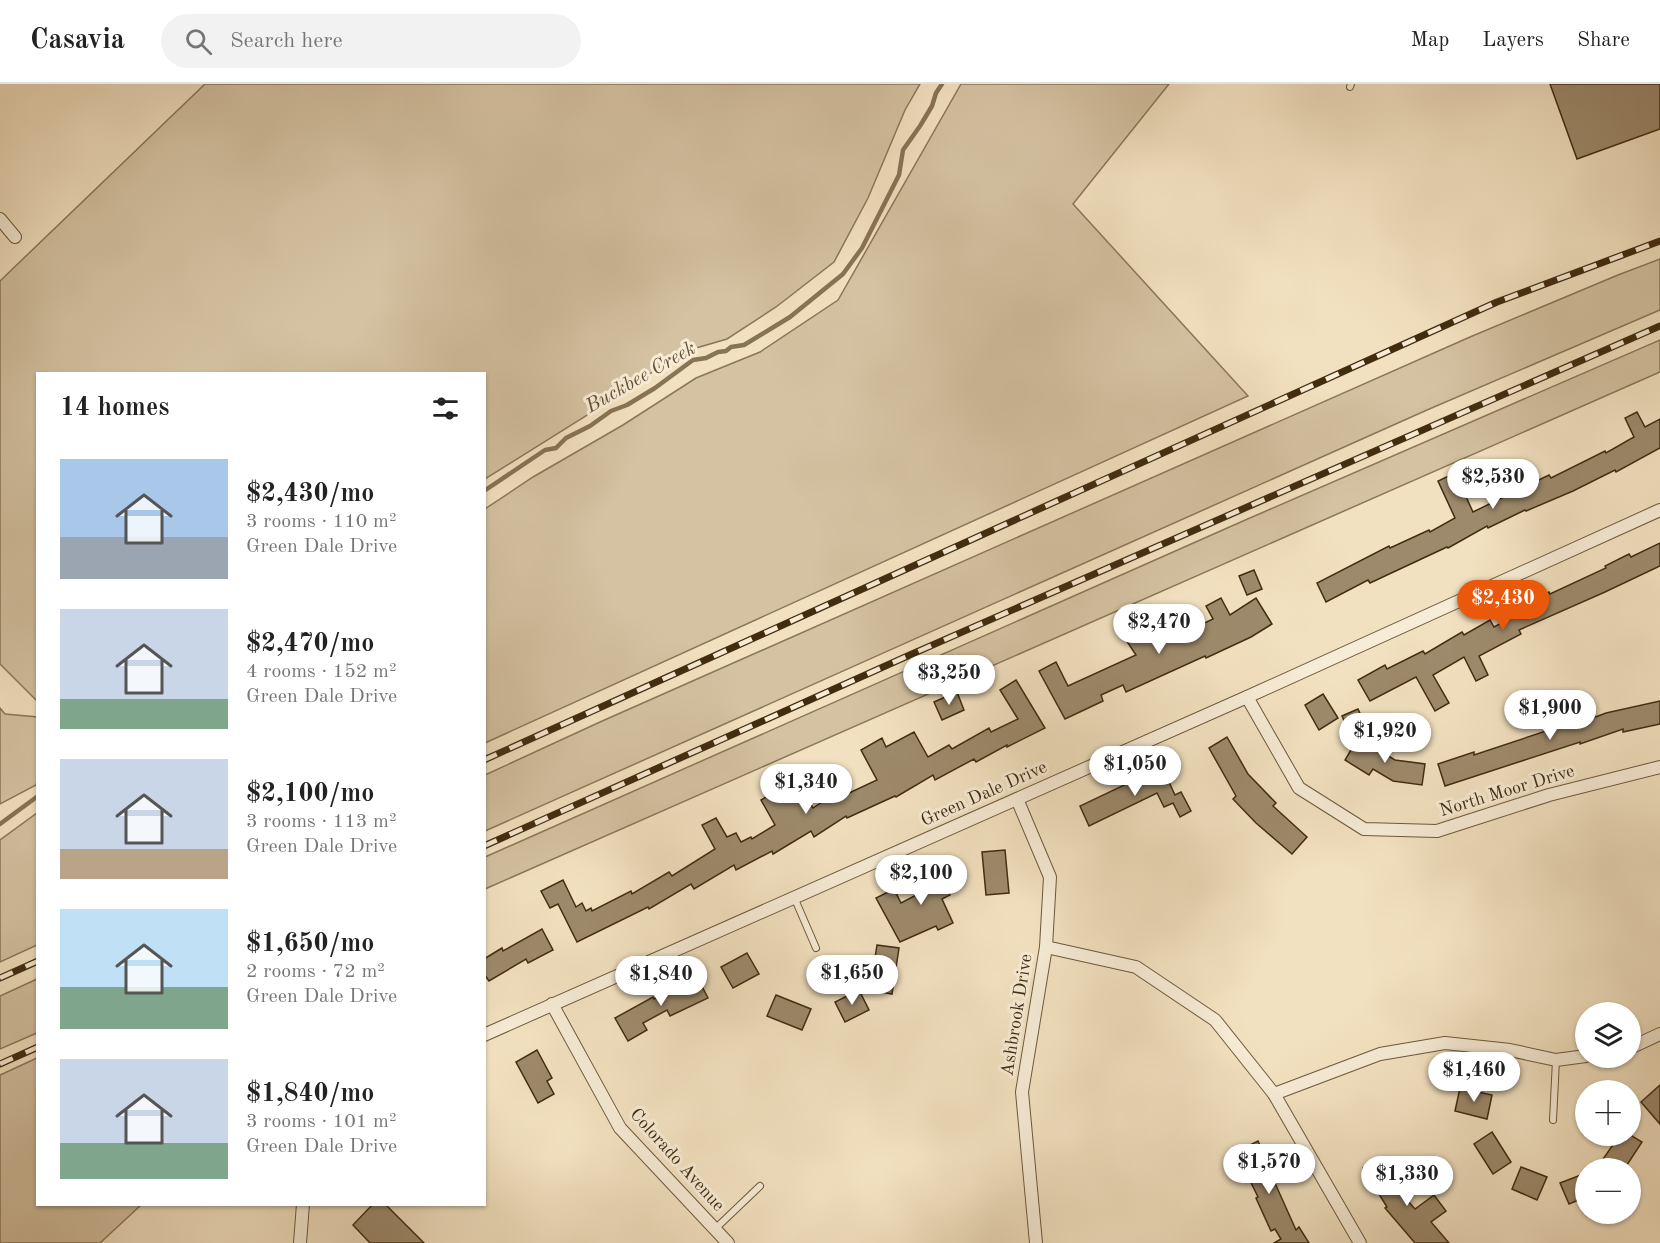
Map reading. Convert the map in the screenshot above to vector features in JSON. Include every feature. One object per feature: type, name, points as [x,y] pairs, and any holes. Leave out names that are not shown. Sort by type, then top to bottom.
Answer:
[{"type":"street","points":[[0,219],[15,237]]},
{"type":"street","name":"Green Dale Drive","points":[[486,1034],[1247,697],[1660,510]]},
{"type":"street","name":"North Moor Drive","points":[[1247,697],[1299,788],[1364,829],[1437,831],[1549,795],[1660,767]]},
{"type":"street","name":"Ashbrook Drive","points":[[1017,799],[1050,877],[1046,947],[1022,1092],[1036,1243]]},
{"type":"street","points":[[1046,947],[1136,967],[1215,1020],[1274,1094],[1360,1243]]},
{"type":"street","name":"Colorado Avenue","points":[[552,1004],[620,1128],[728,1243]]},
{"type":"street","points":[[1641,1043],[1660,1034]]},
{"type":"street","points":[[1274,1094],[1380,1054],[1444,1043],[1510,1050],[1556,1060],[1575,1057]]},
{"type":"street","points":[[300,1243],[303,1206]]},
{"type":"lane","points":[[794,897],[816,948]]},
{"type":"lane","points":[[1553,1120],[1556,1060]]},
{"type":"lane","points":[[715,1229],[760,1186]]},
{"type":"shaded area","points":[[205,84],[920,84],[905,110],[868,198],[834,262],[776,307],[727,339],[679,353],[629,389],[486,478],[486,372],[36,372],[36,700],[0,664],[0,281]]},
{"type":"shaded area","points":[[961,84],[1169,84],[1073,204],[1248,396],[486,743],[486,508],[533,477],[623,425],[696,378],[760,352],[838,300]]},
{"type":"shaded area","points":[[1660,259],[1660,310],[1427,410],[486,831],[486,775],[1470,337]]},
{"type":"shaded area","points":[[1660,340],[1660,372],[486,889],[486,857],[1243,521]]},
{"type":"shaded area","points":[[0,708],[5,714],[36,717],[36,785],[0,804]]},
{"type":"shaded area","points":[[36,814],[36,945],[0,962],[0,840]]},
{"type":"shaded area","points":[[36,979],[36,1033],[0,1049],[0,996]]},
{"type":"shaded area","points":[[36,1058],[36,1206],[140,1206],[100,1243],[0,1243],[0,1075]]},
{"type":"building","points":[[1550,84],[1660,84],[1660,129],[1577,159]]},
{"type":"building","points":[[1637,412],[1645,427],[1660,419],[1660,448],[1616,472],[1615,470],[1488,528],[1487,526],[1448,548],[1370,583],[1368,580],[1326,602],[1317,583],[1389,546],[1390,548],[1429,530],[1430,532],[1455,518],[1438,481],[1455,473],[1473,512],[1549,475],[1551,478],[1605,451],[1606,453],[1634,437],[1625,418]]},
{"type":"building","points":[[1660,543],[1660,566],[1519,630],[1521,634],[1479,656],[1488,675],[1476,681],[1464,657],[1433,675],[1449,703],[1435,711],[1416,677],[1370,701],[1358,680],[1385,665],[1387,669],[1423,651],[1425,654],[1462,632],[1464,635],[1490,620],[1494,627],[1526,610],[1523,604],[1606,568],[1605,566],[1629,554],[1631,557]]},
{"type":"building","points":[[1254,570],[1262,589],[1247,595],[1239,576]]},
{"type":"building","points":[[1221,598],[1230,615],[1256,598],[1272,624],[1251,637],[1206,658],[1205,656],[1126,692],[1123,685],[1101,695],[1103,701],[1065,719],[1039,671],[1056,662],[1068,686],[1136,655],[1124,637],[1137,628],[1146,641],[1180,618],[1188,631],[1213,619],[1206,606]]},
{"type":"building","points":[[1016,680],[1045,728],[976,762],[974,759],[935,780],[933,775],[896,797],[847,818],[846,816],[814,837],[811,831],[773,854],[772,851],[736,870],[734,865],[694,889],[691,884],[649,909],[648,907],[577,942],[558,904],[550,908],[541,891],[563,880],[576,907],[582,903],[586,911],[591,908],[592,911],[631,891],[632,894],[669,872],[672,876],[715,849],[702,825],[716,818],[727,837],[736,833],[741,842],[751,837],[752,839],[775,825],[761,800],[782,788],[778,783],[792,774],[813,808],[828,798],[830,802],[877,780],[861,750],[882,738],[886,747],[914,732],[928,757],[949,745],[952,749],[989,728],[991,732],[1018,719],[1000,690]]},
{"type":"building","points":[[957,692],[964,710],[942,720],[934,702]]},
{"type":"building","points":[[1323,694],[1338,718],[1319,730],[1305,705]]},
{"type":"building","points":[[1660,701],[1660,724],[1623,732],[1623,729],[1445,786],[1438,764],[1474,752],[1474,755],[1564,725],[1558,707],[1570,704],[1577,724],[1606,713]]},
{"type":"building","points":[[1358,709],[1365,724],[1349,732],[1342,716]]},
{"type":"building","points":[[1227,737],[1248,774],[1276,803],[1273,806],[1307,837],[1292,854],[1256,823],[1233,799],[1236,796],[1209,748]]},
{"type":"building","points":[[1358,738],[1395,760],[1425,764],[1422,785],[1393,781],[1373,769],[1369,775],[1345,760]]},
{"type":"building","points":[[1162,767],[1175,795],[1181,792],[1191,811],[1180,817],[1173,803],[1164,807],[1157,793],[1089,826],[1080,806]]},
{"type":"building","points":[[1005,850],[1009,893],[986,895],[982,852]]},
{"type":"building","points":[[949,862],[959,883],[947,888],[950,895],[942,899],[953,923],[938,930],[936,926],[900,942],[876,898],[894,889],[901,903],[930,888],[924,874]]},
{"type":"building","points":[[542,929],[553,950],[528,963],[526,959],[489,981],[486,977],[486,958],[502,948],[503,951]]},
{"type":"building","points":[[877,945],[899,948],[892,994],[870,990]]},
{"type":"building","points":[[747,953],[759,974],[733,988],[721,967]]},
{"type":"building","points":[[697,977],[708,998],[670,1016],[667,1010],[643,1023],[647,1030],[628,1041],[615,1018]]},
{"type":"building","points":[[859,990],[869,1010],[845,1022],[835,1002]]},
{"type":"building","points":[[776,995],[811,1009],[802,1030],[767,1016]]},
{"type":"building","points":[[537,1050],[552,1078],[547,1081],[554,1094],[538,1103],[516,1062]]},
{"type":"building","points":[[1660,1085],[1660,1124],[1641,1102]]},
{"type":"building","points":[[1460,1088],[1492,1095],[1487,1119],[1455,1111]]},
{"type":"building","points":[[1492,1132],[1511,1162],[1493,1174],[1474,1144]]},
{"type":"building","points":[[1258,1141],[1296,1230],[1299,1227],[1309,1243],[1274,1243],[1281,1239],[1275,1229],[1271,1231],[1256,1198],[1258,1197],[1236,1152]]},
{"type":"building","points":[[1612,1146],[1639,1146],[1632,1158],[1604,1158]]},
{"type":"building","points":[[1380,1157],[1396,1184],[1394,1185],[1415,1209],[1434,1195],[1446,1211],[1431,1222],[1449,1243],[1415,1243],[1385,1208],[1387,1207],[1363,1168]]},
{"type":"building","points":[[1521,1167],[1547,1177],[1537,1200],[1512,1189]]},
{"type":"building","points":[[1575,1177],[1575,1202],[1569,1204],[1560,1183]]},
{"type":"building","points":[[371,1206],[387,1206],[424,1243],[370,1243],[353,1225]]},
{"type":"waterway","name":"Buckbee Creek","points":[[486,490],[545,450],[556,448],[566,438],[655,388],[693,360],[744,345],[790,317],[843,274],[862,248],[899,175],[903,150],[932,106],[942,84]]},
{"type":"waterway","name":"Buckbee Creek","points":[[0,824],[36,797]]},
{"type":"railway","points":[[486,759],[1497,302],[1660,241]]},
{"type":"railway","points":[[486,845],[912,654],[1660,326]]},
{"type":"railway","points":[[0,978],[36,962]]},
{"type":"railway","points":[[0,1064],[36,1048]]}]
